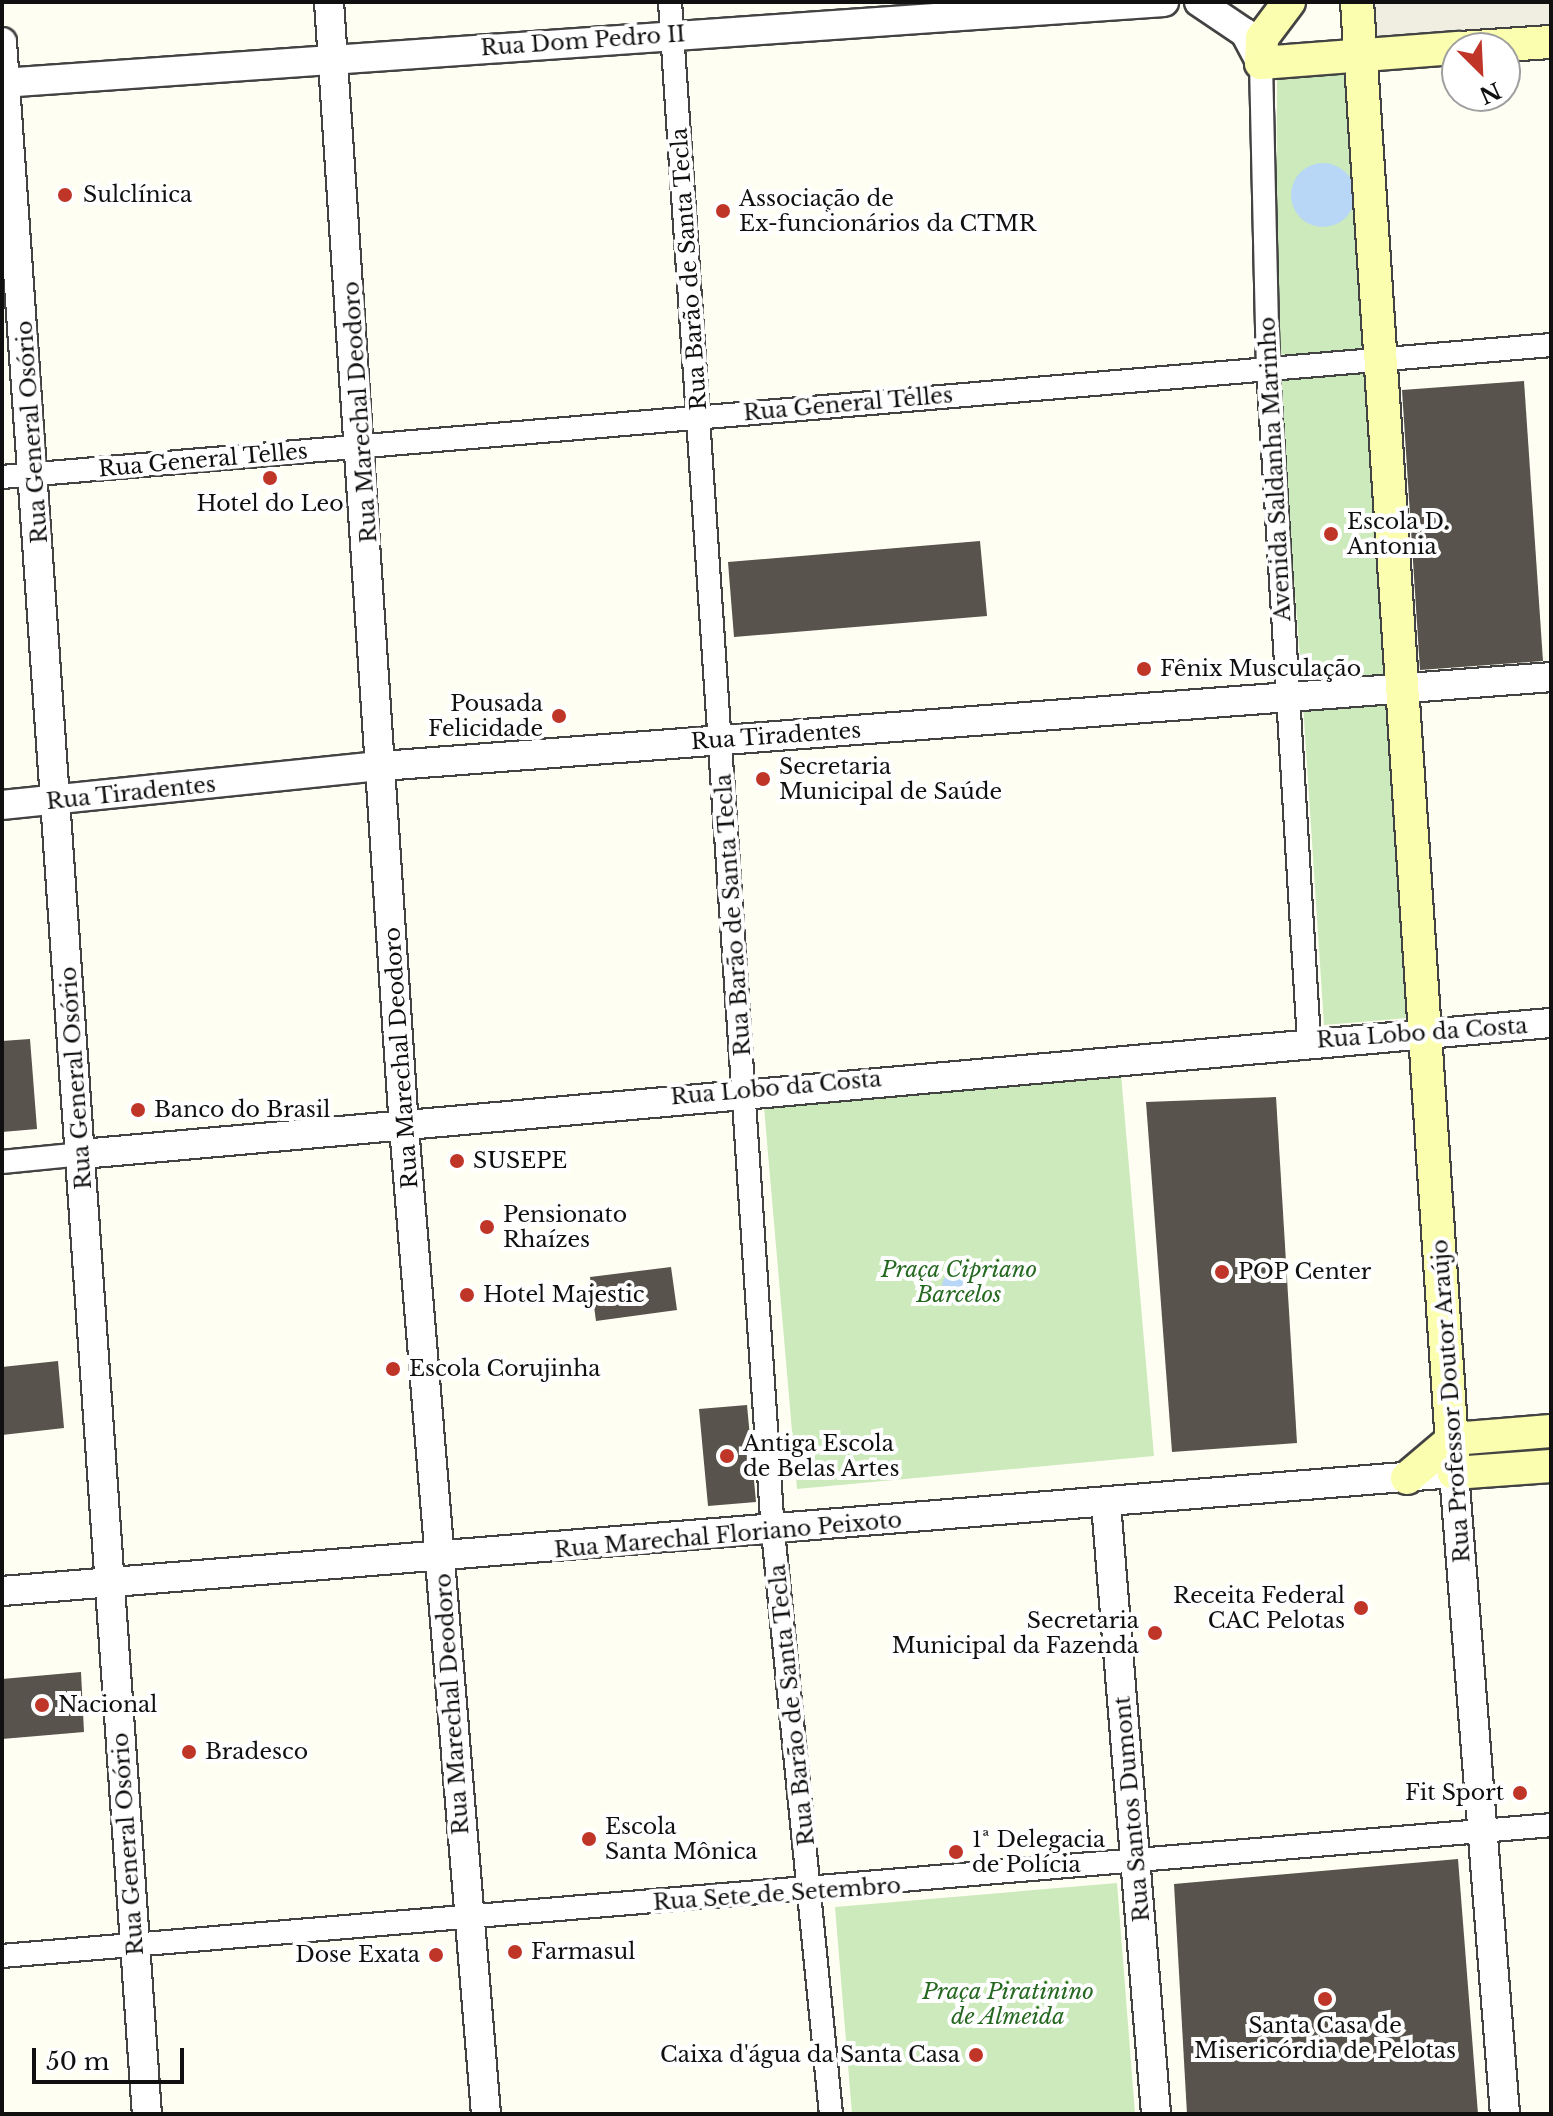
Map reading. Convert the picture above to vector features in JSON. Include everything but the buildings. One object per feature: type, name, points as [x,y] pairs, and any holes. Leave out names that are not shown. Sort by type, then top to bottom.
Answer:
[{"type":"main road","name":"Avenida Saldanha Marinho","points":[[1261,63],[1270,20],[1289,2]]},
{"type":"main road","points":[[1357,2],[1399,688]]},
{"type":"main road","points":[[1521,44],[1551,42]]},
{"type":"main road","points":[[1261,63],[1441,49]]},
{"type":"main road","name":"Rua Professor Doutor Araújo","points":[[1399,688],[1454,1473]]},
{"type":"main road","points":[[1407,1478],[1453,1439],[1551,1431]]},
{"type":"main road","points":[[1454,1473],[1551,1466]]},
{"type":"street","name":"Rua Marechal Deodoro","points":[[329,2],[364,446],[404,1127],[486,2114]]},
{"type":"street","name":"Rua Barão de Santa Tecla","points":[[670,2],[773,1531],[831,2114]]},
{"type":"street","name":"Rua Dom Pedro II","points":[[4,83],[1164,2]]},
{"type":"street","points":[[1199,2],[1245,33],[1261,63]]},
{"type":"street","name":"Rua General Osório","points":[[2,42],[35,474],[147,2114]]},
{"type":"street","name":"Avenida Saldanha Marinho","points":[[1261,63],[1268,367],[1309,1042]]},
{"type":"street","name":"Rua General Telles","points":[[2,477],[1379,357],[1551,345]]},
{"type":"street","name":"Rua Tiradentes","points":[[2,805],[382,766],[1551,677]]},
{"type":"street","name":"Rua Lobo da Costa","points":[[2,1162],[404,1127],[744,1090],[1551,1023]]},
{"type":"street","name":"Rua Marechal Floriano Peixoto","points":[[2,1591],[441,1559],[1454,1473]]},
{"type":"street","name":"Rua Professor Doutor Araújo","points":[[1454,1473],[1486,1830],[1505,2114]]},
{"type":"street","name":"Rua Santos Dumont","points":[[1106,1504],[1156,2114]]},
{"type":"street","name":"Rua Sete de Setembro","points":[[2,1956],[468,1915],[811,1893],[1551,1825]]},
{"type":"green space","points":[[1353,65],[1371,350],[1276,355],[1277,68]]},
{"type":"green space","points":[[1369,367],[1389,675],[1302,683],[1278,375]]},
{"type":"green space","points":[[1391,699],[1408,1018],[1324,1025],[1303,704]]},
{"type":"green space","name":"Praça Cipriano Barcelos","points":[[1121,1074],[1154,1456],[797,1489],[764,1107]]},
{"type":"green space","name":"Praça Piratinino de Almeida","points":[[1117,1883],[1135,2114],[852,2114],[835,1907]]},
{"type":"shaded area","points":[[1371,2],[1551,2],[1551,29],[1441,32],[1441,37],[1373,42]]},
{"type":"water","points":[[1317,163],[1329,163],[1346,172],[1353,183],[1353,207],[1346,218],[1329,227],[1317,227],[1305,222],[1296,213],[1291,201],[1291,189],[1296,177],[1305,168]]},
{"type":"water","points":[[960,1269],[973,1274],[978,1287],[973,1300],[960,1305],[947,1300],[942,1287],[947,1274]]},
{"type":"place","name":"Sulclínica","points":[[65,195]]},
{"type":"place","name":"Associação de Ex-funcionários da CTMR","points":[[723,211]]},
{"type":"place","name":"Hotel do Leo","points":[[270,478]]},
{"type":"place","name":"Escola D. Antonia","points":[[1331,534]]},
{"type":"place","name":"Fênix Musculação","points":[[1144,669]]},
{"type":"place","name":"Pousada Felicidade","points":[[559,716]]},
{"type":"place","name":"Secretaria Municipal de Saúde","points":[[763,779]]},
{"type":"place","name":"Banco do Brasil","points":[[138,1110]]},
{"type":"place","name":"SUSEPE","points":[[457,1161]]},
{"type":"place","name":"Pensionato Rhaízes","points":[[487,1227]]},
{"type":"place","name":"POP Center","points":[[1222,1272]]},
{"type":"place","name":"Hotel Majestic","points":[[467,1295]]},
{"type":"place","name":"Escola Corujinha","points":[[393,1369]]},
{"type":"place","name":"Antiga Escola de Belas Artes","points":[[727,1456]]},
{"type":"place","name":"Receita Federal CAC Pelotas","points":[[1361,1608]]},
{"type":"place","name":"Secretaria Municipal da Fazenda","points":[[1155,1633]]},
{"type":"place","name":"Nacional","points":[[42,1705]]},
{"type":"place","name":"Bradesco","points":[[189,1752]]},
{"type":"place","name":"Fit Sport","points":[[1520,1793]]},
{"type":"place","name":"Escola Santa Mônica","points":[[589,1839]]},
{"type":"place","name":"1ª Delegacia de Polícia","points":[[956,1852]]},
{"type":"place","name":"Farmasul","points":[[515,1952]]},
{"type":"place","name":"Dose Exata","points":[[436,1955]]},
{"type":"place","name":"Santa Casa de Misericórdia de Pelotas","points":[[1325,1999]]},
{"type":"place","name":"Caixa d'água da Santa Casa","points":[[976,2055]]}]
